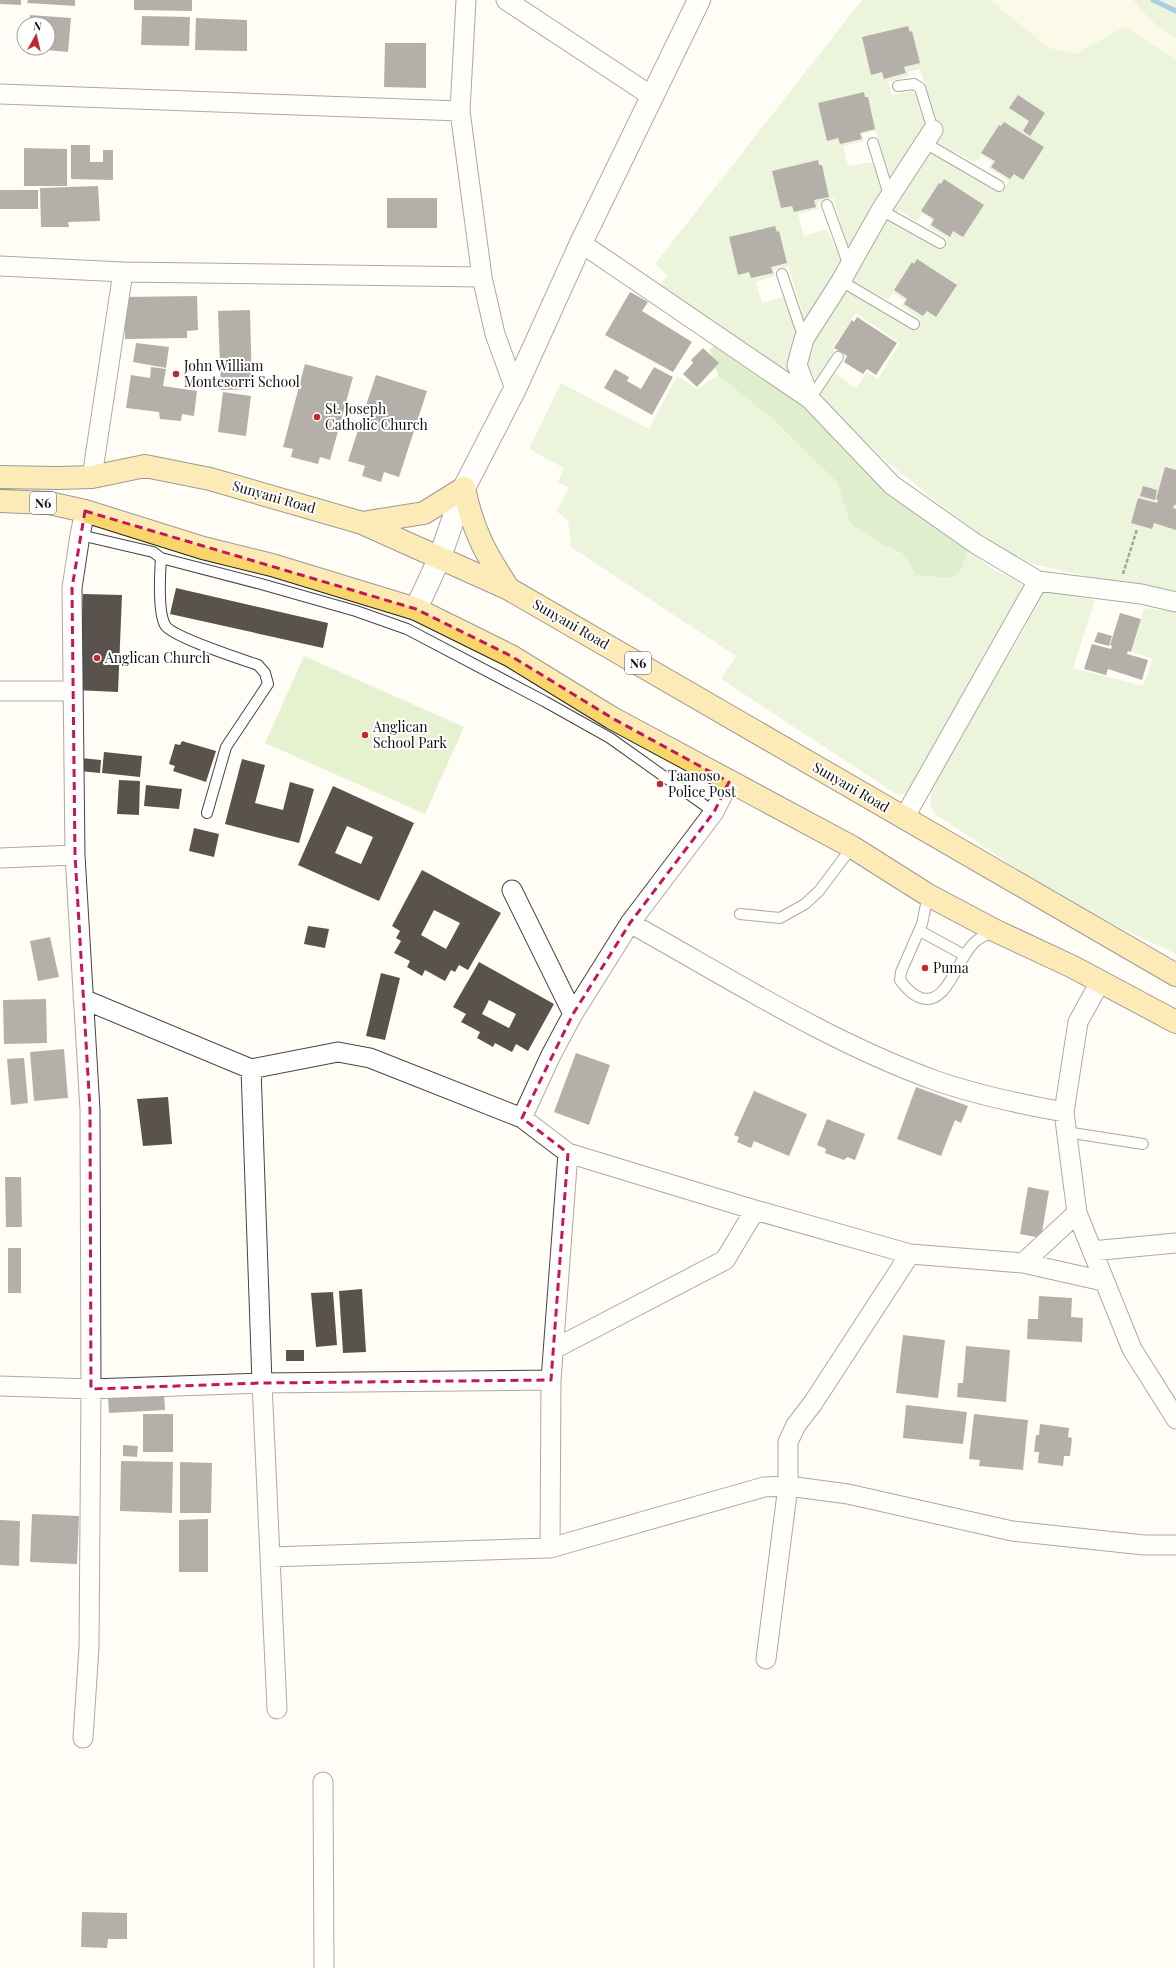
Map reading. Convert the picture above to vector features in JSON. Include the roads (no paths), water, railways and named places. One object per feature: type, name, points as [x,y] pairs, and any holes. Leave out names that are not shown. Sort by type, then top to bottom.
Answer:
[{"type":"main road","name":"Sunyani Road","points":[[0,477],[58,478],[92,476],[145,466],[210,478],[362,523],[509,589],[1176,975]]},
{"type":"main road","points":[[362,523],[424,513],[464,488],[469,510],[480,543],[509,589]]},
{"type":"main road","name":"N6","points":[[0,501],[49,503],[85,511],[203,548],[272,565],[416,609],[511,656],[612,718],[852,848],[928,895],[996,931],[1073,967],[1176,1022]]},
{"type":"street","points":[[466,0],[460,111],[482,278],[495,334],[515,389]]},
{"type":"street","points":[[506,0],[653,97]]},
{"type":"street","points":[[416,609],[440,557],[464,488],[515,389],[581,243],[699,0]]},
{"type":"street","points":[[0,94],[460,111]]},
{"type":"street","points":[[810,399],[797,365],[804,339],[845,273],[885,204],[929,137]]},
{"type":"street","points":[[581,243],[810,399],[892,485],[976,544],[1038,581],[1176,602]]},
{"type":"street","points":[[0,266],[123,272],[482,278]]},
{"type":"street","points":[[92,476],[123,272]]},
{"type":"street","points":[[83,1738],[89,1647],[91,1389],[90,1110],[75,855],[72,588],[85,511]]},
{"type":"street","points":[[904,818],[1038,581]]},
{"type":"street","points":[[0,691],[73,691]]},
{"type":"street","points":[[522,1118],[551,1055],[573,1014],[630,923],[714,812],[729,782]]},
{"type":"street","points":[[0,858],[75,855]]},
{"type":"street","points":[[512,890],[573,1014]]},
{"type":"street","points":[[630,923],[810,1023],[864,1050],[941,1082],[1012,1103],[1064,1112]]},
{"type":"street","points":[[1100,982],[1078,1022],[1064,1112],[1077,1213],[1103,1281],[1132,1349],[1176,1419]]},
{"type":"street","points":[[83,999],[251,1069],[338,1052],[370,1058],[522,1118],[568,1153],[755,1210],[910,1254],[1023,1263],[1103,1281]]},
{"type":"street","points":[[251,1069],[262,1383],[277,1709]]},
{"type":"street","points":[[550,1548],[551,1380],[568,1153]]},
{"type":"street","points":[[554,1349],[725,1260],[755,1210]]},
{"type":"street","points":[[1023,1263],[1077,1213]]},
{"type":"street","points":[[1092,1251],[1176,1243]]},
{"type":"street","points":[[766,1659],[788,1486],[788,1442],[796,1425],[813,1403],[910,1254]]},
{"type":"street","points":[[0,1386],[91,1389],[262,1383],[551,1380]]},
{"type":"street","points":[[270,1557],[550,1548],[764,1487],[788,1486],[848,1494],[1012,1531],[1144,1545],[1176,1545]]},
{"type":"street","points":[[323,1782],[324,1968]]},
{"type":"lane","points":[[898,86],[914,84],[920,88],[929,137],[999,186]]},
{"type":"lane","points":[[873,143],[885,204],[940,242]]},
{"type":"lane","points":[[828,205],[845,273],[914,324]]},
{"type":"lane","points":[[782,274],[804,339]]},
{"type":"lane","points":[[810,399],[838,357]]},
{"type":"lane","points":[[80,535],[154,552],[161,558],[349,609],[407,629],[544,701],[610,738],[714,812]]},
{"type":"lane","points":[[161,558],[160,613],[166,626],[184,637],[258,665],[265,673],[268,684],[226,747],[207,813]]},
{"type":"lane","points":[[740,914],[780,918],[805,904],[819,891],[852,848]]},
{"type":"lane","points":[[928,895],[920,931],[901,972],[900,980],[917,996],[928,1000],[937,998],[946,987],[964,955],[981,937],[996,931]]},
{"type":"lane","points":[[920,931],[964,955]]},
{"type":"lane","points":[[1066,1132],[1143,1144]]},
{"type":"waterway","points":[[1153,0],[1176,11]]},
{"type":"place","name":"John William Montesorri School","points":[[176,374]]},
{"type":"place","name":"St. Joseph Catholic Church","points":[[317,417]]},
{"type":"place","name":"Anglican Church","points":[[97,658]]},
{"type":"place","name":"Anglican School Park","points":[[365,735]]},
{"type":"place","name":"Taanoso Police Post","points":[[660,784]]},
{"type":"place","name":"Puma","points":[[925,968]]}]
